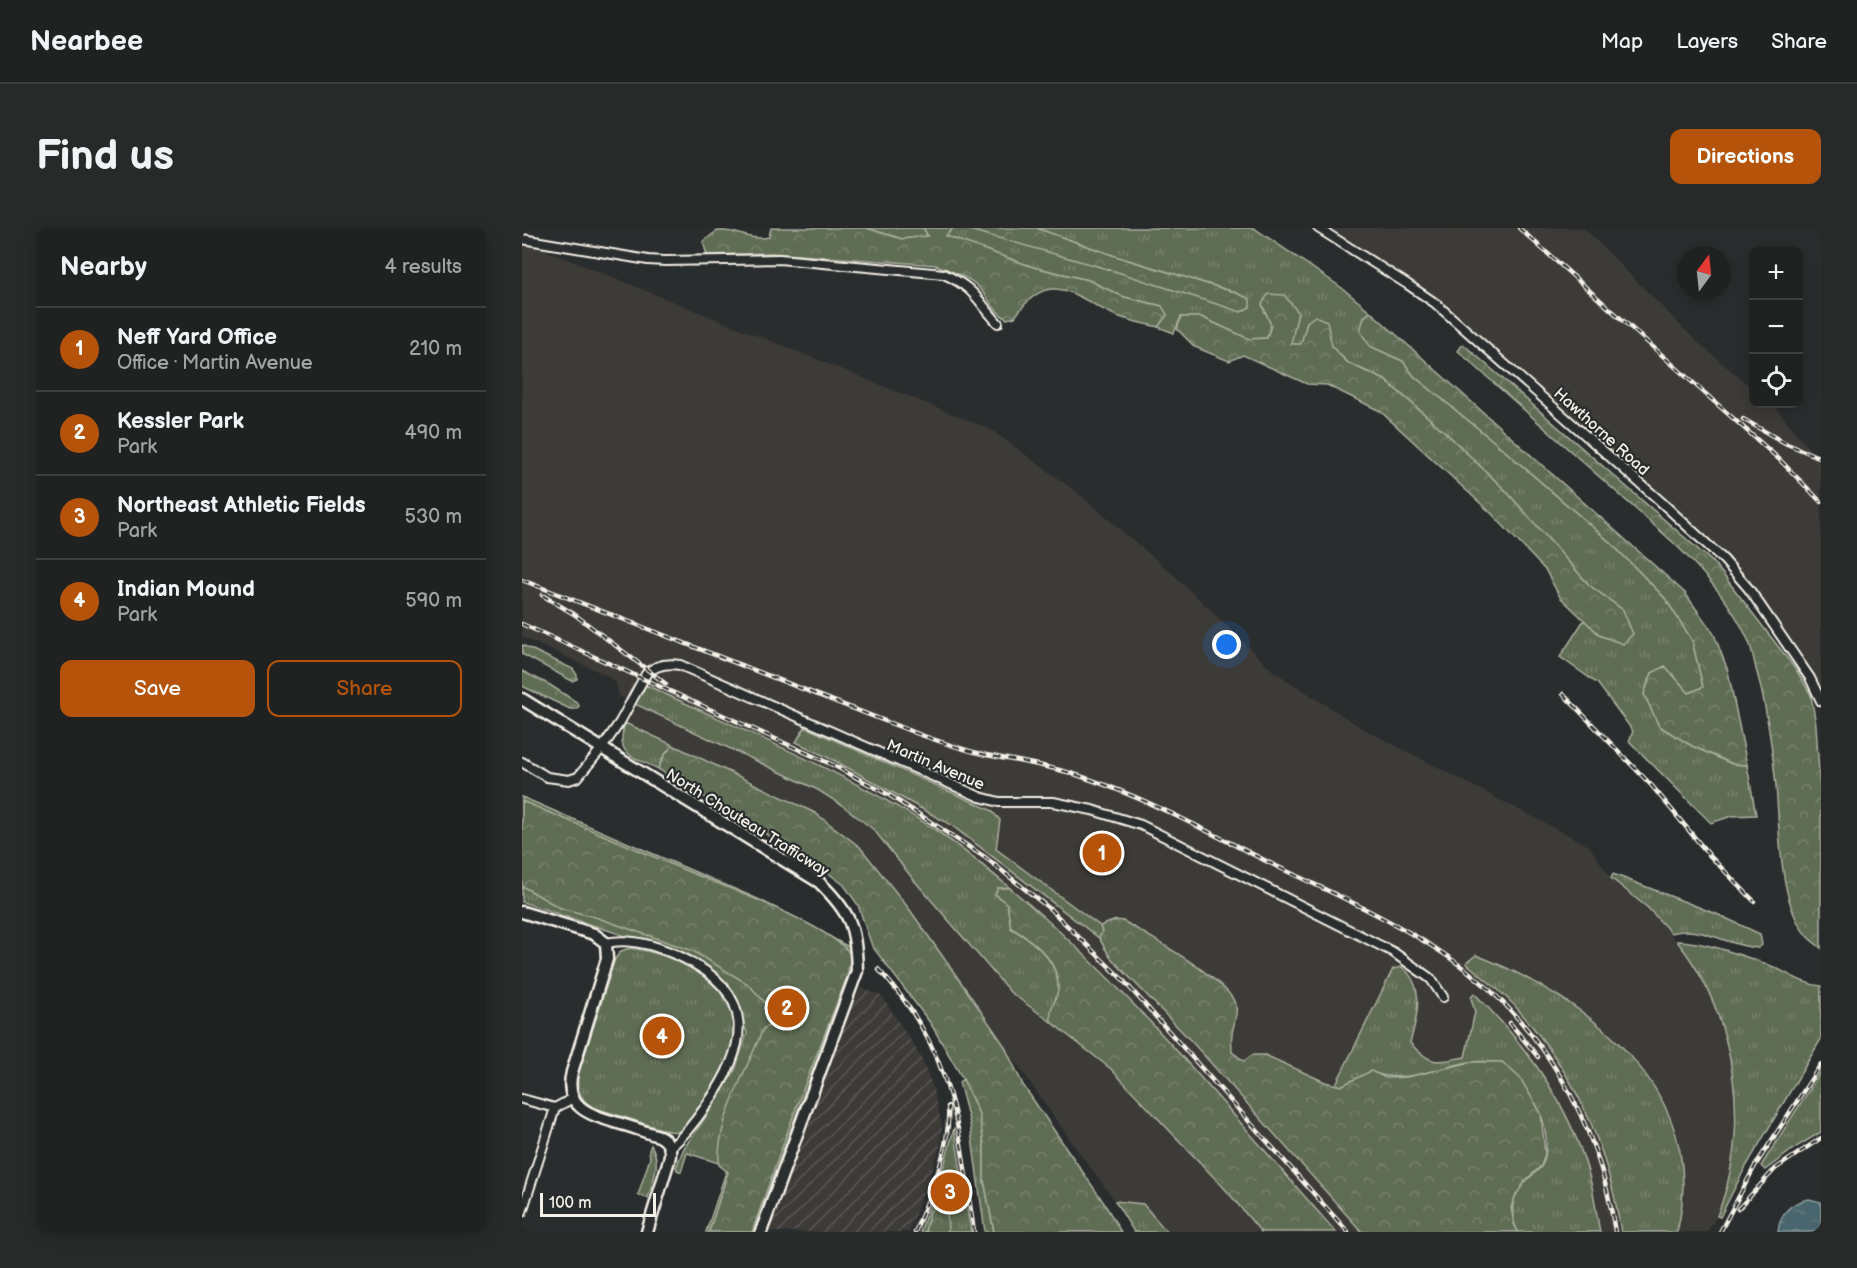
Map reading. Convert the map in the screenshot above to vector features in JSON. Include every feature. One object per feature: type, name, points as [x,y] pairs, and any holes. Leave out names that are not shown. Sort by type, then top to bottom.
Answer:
[{"type":"main road","name":"North Chouteau Trafficway","points":[[522,699],[819,882],[838,900],[850,919],[856,944],[857,971],[761,1232]]},
{"type":"main road","points":[[522,912],[594,934],[606,944],[607,959],[571,1079],[573,1098],[587,1113],[659,1136],[670,1148],[669,1160],[647,1232]]},
{"type":"street","name":"Hawthorne Road","points":[[1318,228],[1435,303],[1724,560],[1749,589],[1798,660],[1821,701]]},
{"type":"street","points":[[522,239],[657,261],[779,259],[944,274],[962,282],[975,293],[998,323]]},
{"type":"street","name":"Martin Avenue","points":[[522,762],[547,777],[569,780],[578,777],[620,722],[649,670],[664,664],[680,665],[990,801],[1053,802],[1092,810],[1141,825],[1393,952],[1431,979],[1443,997]]},
{"type":"street","points":[[606,944],[621,940],[668,951],[703,969],[726,990],[733,1000],[739,1020],[739,1039],[733,1060],[713,1096],[685,1135],[670,1148]]},
{"type":"street","points":[[522,1212],[555,1108],[573,1098]]},
{"type":"street","points":[[522,1099],[555,1108]]},
{"type":"shaded area","points":[[1330,228],[1584,228],[1697,342],[1749,386],[1749,408],[1776,408],[1821,463],[1821,686],[1814,672],[1754,587],[1711,541],[1436,297]]},
{"type":"shaded area","points":[[522,241],[990,429],[1074,490],[1174,575],[1273,671],[1362,728],[1589,846],[1611,878],[1648,908],[1687,954],[1711,994],[1722,1025],[1731,1056],[1734,1125],[1732,1162],[1724,1198],[1707,1232],[1336,1232],[1186,1063],[1095,965],[976,860],[933,828],[854,784],[635,704],[619,696],[616,683],[604,674],[522,637]]},
{"type":"shaded area","points":[[635,704],[818,790],[874,830],[1010,992],[1111,1069],[1226,1190],[1261,1232],[1167,1232],[1143,1204],[1115,1201],[910,910],[860,847],[689,752],[625,723]]},
{"type":"shaded area","points":[[860,987],[882,996],[921,1057],[932,1085],[942,1125],[940,1147],[909,1232],[767,1232]]},
{"type":"green space","points":[[771,228],[866,228],[902,239],[928,236],[923,228],[953,228],[946,236],[1033,267],[1088,280],[1124,297],[1162,306],[1167,315],[1158,327],[1122,318],[1063,290],[1052,289],[1040,292],[1028,301],[1015,317],[1007,319],[998,312],[974,283],[936,265],[772,253],[707,255],[703,242],[718,231],[730,231],[749,237],[762,238],[769,237]]},
{"type":"green space","points":[[866,228],[923,228],[929,236],[902,239]]},
{"type":"green space","points":[[953,228],[963,228],[999,237],[1111,270],[1250,300],[1234,292],[1118,257],[1036,228],[1254,228],[1342,288],[1371,312],[1364,317],[1370,346],[1403,361],[1414,376],[1496,443],[1611,543],[1665,598],[1692,640],[1703,687],[1690,693],[1652,673],[1644,694],[1659,726],[1692,746],[1732,764],[1747,765],[1756,815],[1732,816],[1711,823],[1629,741],[1633,731],[1598,684],[1560,657],[1584,620],[1601,636],[1623,610],[1589,585],[1505,490],[1446,433],[1385,380],[1348,363],[1307,322],[1301,345],[1291,344],[1262,304],[1271,325],[1267,338],[1249,339],[1201,317],[1181,317],[1174,333],[1158,327],[1167,315],[1161,306],[1124,297],[1088,280],[1033,267],[946,236]]},
{"type":"green space","points":[[963,228],[1036,228],[1118,257],[1234,292],[1250,299],[1250,307],[1241,312],[1111,270]]},
{"type":"green space","points":[[1268,294],[1284,295],[1298,312],[1291,344],[1301,344],[1307,322],[1315,316],[1327,321],[1332,347],[1348,363],[1385,380],[1446,433],[1505,490],[1589,585],[1623,610],[1633,634],[1623,644],[1601,636],[1560,597],[1546,571],[1492,514],[1380,411],[1327,385],[1307,384],[1243,355],[1229,361],[1195,347],[1177,329],[1181,317],[1201,317],[1249,339],[1267,338],[1271,325],[1262,304]]},
{"type":"green space","points":[[1371,312],[1685,593],[1714,634],[1728,671],[1747,765],[1733,764],[1692,746],[1659,726],[1644,694],[1652,673],[1665,666],[1689,693],[1703,687],[1692,640],[1665,598],[1611,543],[1496,443],[1414,376],[1403,361],[1370,346],[1360,331],[1364,317]]},
{"type":"green space","points":[[1463,344],[1715,564],[1797,671],[1811,695],[1816,725],[1821,805],[1821,948],[1807,936],[1790,905],[1782,864],[1771,741],[1766,712],[1750,645],[1734,614],[1707,578],[1675,544],[1458,351]]},
{"type":"green space","points":[[522,645],[573,669],[577,679],[572,681],[522,654]]},
{"type":"green space","points":[[522,671],[550,685],[578,703],[579,706],[576,709],[570,709],[522,686]]},
{"type":"green space","points":[[646,685],[862,787],[931,827],[991,872],[1010,888],[998,888],[1007,904],[1011,928],[1037,946],[1055,970],[1058,990],[1051,1012],[1051,1022],[1010,992],[874,830],[818,790],[635,704]]},
{"type":"green space","points":[[625,723],[673,745],[664,756],[658,769],[628,754],[624,749],[622,734]]},
{"type":"green space","points":[[805,727],[991,810],[1000,820],[996,849],[1100,926],[1102,932],[1099,938],[951,825],[796,742]]},
{"type":"green space","points":[[673,745],[815,813],[860,847],[910,910],[1004,1045],[1023,1085],[1104,1203],[1121,1232],[994,1232],[984,1180],[984,1144],[979,1114],[963,1079],[931,1024],[872,946],[858,905],[844,885],[820,867],[658,769],[664,756]]},
{"type":"green space","points":[[522,797],[760,900],[851,948],[853,963],[753,1232],[706,1232],[728,1166],[687,1153],[681,1172],[676,1167],[684,1148],[735,1070],[747,1033],[728,983],[680,954],[522,902]]},
{"type":"green space","points":[[522,801],[799,919],[822,931],[851,955],[847,977],[797,1105],[752,1232],[709,1232],[728,1172],[719,1165],[719,1148],[727,1113],[763,1029],[782,1018],[784,1016],[782,1012],[771,1009],[748,984],[693,951],[595,917],[560,908],[522,886]]},
{"type":"green space","points":[[1613,874],[1719,915],[1760,934],[1762,945],[1758,948],[1747,947],[1693,931],[1671,933],[1648,908],[1611,878]]},
{"type":"green space","points":[[998,888],[1010,888],[1098,968],[1180,1054],[1336,1232],[1261,1232],[1226,1190],[1111,1069],[1051,1022],[1051,1012],[1058,990],[1055,970],[1037,946],[1011,928],[1007,904],[995,894]]},
{"type":"green space","points":[[1116,920],[1123,921],[1187,959],[1220,984],[1231,996],[1236,1006],[1232,1052],[1244,1061],[1252,1055],[1265,1055],[1325,1082],[1341,1086],[1371,1071],[1386,1078],[1407,1077],[1472,1062],[1502,1062],[1520,1078],[1541,1113],[1545,1154],[1541,1166],[1526,1180],[1511,1207],[1518,1232],[1362,1232],[1192,1042],[1110,957],[1099,938],[1102,932],[1100,926]]},
{"type":"green space","points":[[1677,941],[1699,943],[1736,953],[1807,983],[1821,986],[1821,1039],[1744,1170],[1720,1217],[1717,1216],[1728,1182],[1734,1146],[1735,1109],[1732,1073],[1725,1037],[1713,1003],[1697,970]]},
{"type":"green space","points":[[630,948],[667,957],[703,976],[718,989],[728,1004],[733,1022],[732,1042],[724,1066],[705,1098],[683,1129],[678,1132],[668,1131],[592,1107],[584,1101],[578,1089],[578,1075],[615,959],[621,951]]},
{"type":"green space","points":[[1476,955],[1519,974],[1561,998],[1599,1026],[1632,1058],[1659,1095],[1676,1136],[1683,1182],[1677,1232],[1621,1232],[1615,1199],[1597,1139],[1571,1083],[1555,1057],[1515,1006],[1466,963]]},
{"type":"green space","points":[[1402,967],[1410,975],[1417,993],[1417,1013],[1410,1043],[1424,1056],[1440,1061],[1465,1057],[1475,1012],[1471,998],[1474,993],[1531,1058],[1561,1106],[1574,1132],[1592,1187],[1600,1232],[1518,1232],[1513,1217],[1513,1203],[1523,1184],[1542,1165],[1546,1154],[1545,1133],[1539,1110],[1502,1062],[1469,1062],[1420,1074],[1395,1077],[1371,1072],[1341,1086],[1336,1084],[1393,969]]},
{"type":"green space","points":[[1821,1071],[1821,1132],[1765,1170],[1761,1166]]},
{"type":"green space","points":[[963,1079],[979,1114],[984,1144],[984,1180],[994,1232],[985,1232],[970,1124],[959,1082]]},
{"type":"green space","points":[[954,1128],[971,1232],[920,1232],[945,1162]]},
{"type":"green space","points":[[651,1145],[656,1165],[648,1198],[638,1195],[650,1158]]},
{"type":"green space","points":[[1115,1201],[1143,1204],[1167,1232],[1134,1232]]},
{"type":"green space","points":[[937,1204],[943,1204],[947,1209],[948,1232],[925,1232],[930,1211]]},
{"type":"water","points":[[1809,1199],[1821,1202],[1821,1232],[1778,1232],[1781,1219],[1787,1210],[1796,1203]]},
{"type":"railway","points":[[1519,228],[1780,460],[1821,502]]},
{"type":"railway","points":[[1743,419],[1787,444],[1821,458]]},
{"type":"railway","points":[[522,580],[921,735],[974,752],[1068,772],[1130,795],[1362,908],[1427,943],[1481,982],[1511,1011],[1537,1042],[1560,1076],[1580,1113],[1595,1151],[1607,1191],[1615,1232]]},
{"type":"railway","points":[[542,595],[574,614],[666,684]]},
{"type":"railway","points":[[522,624],[833,765],[889,795],[986,858],[1050,909],[1122,979],[1348,1232]]},
{"type":"railway","points":[[1563,694],[1652,786],[1710,856],[1754,901]]},
{"type":"railway","points":[[878,969],[903,999],[923,1029],[938,1060],[957,1125],[974,1232]]},
{"type":"railway","points":[[1510,1023],[1538,1057]]},
{"type":"railway","points":[[1720,1232],[1755,1166],[1821,1064]]},
{"type":"railway","points":[[915,1232],[943,1154],[948,1106]]},
{"type":"railway","points":[[1738,1209],[1775,1169],[1821,1138]]},
{"type":"place","name":"Neff Yard Office","points":[[1102,853]]},
{"type":"place","name":"Kessler Park","points":[[787,1008]]},
{"type":"place","name":"Indian Mound","points":[[662,1036]]},
{"type":"place","name":"Northeast Athletic Fields","points":[[950,1192]]}]
